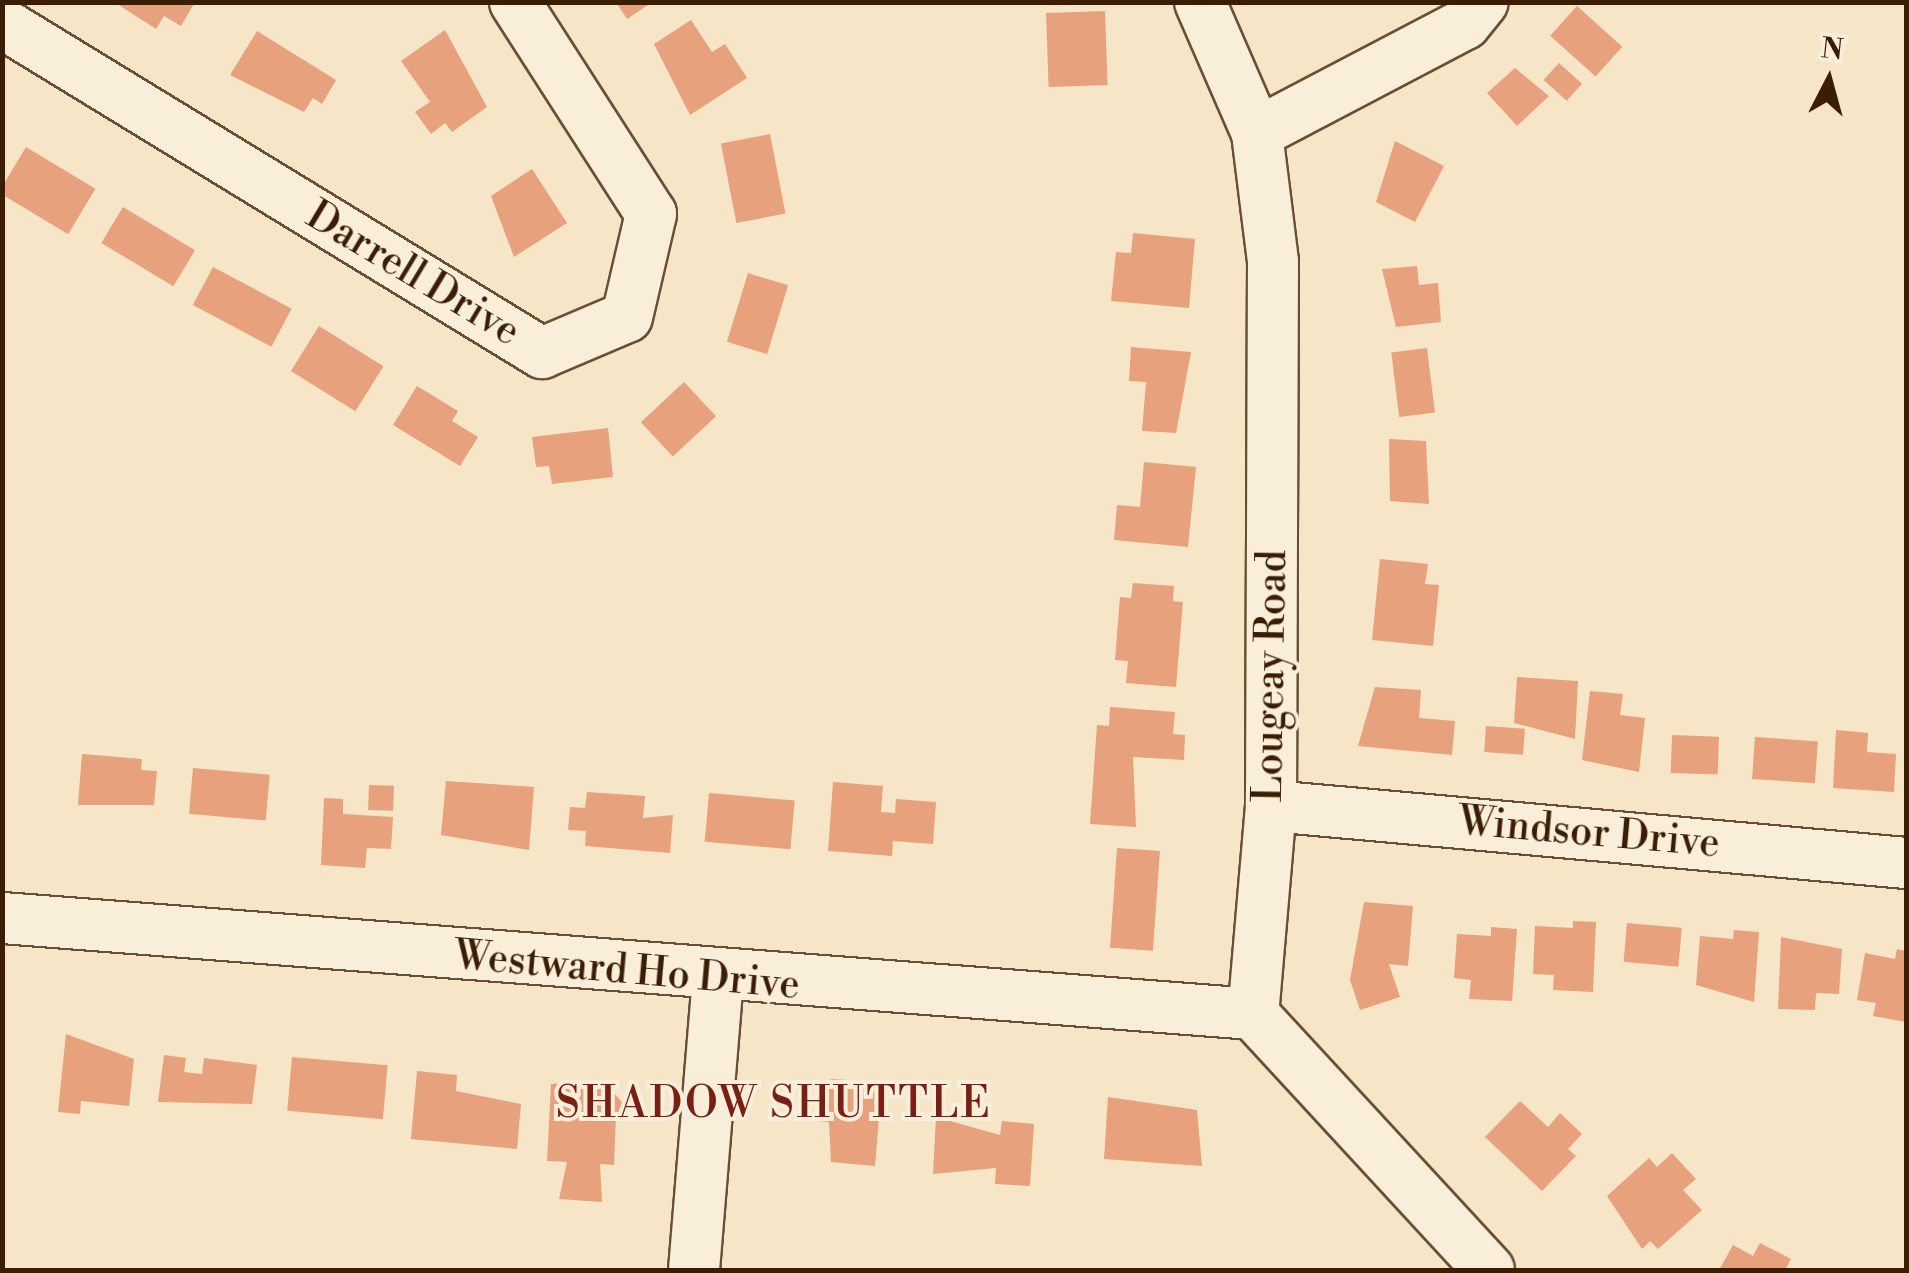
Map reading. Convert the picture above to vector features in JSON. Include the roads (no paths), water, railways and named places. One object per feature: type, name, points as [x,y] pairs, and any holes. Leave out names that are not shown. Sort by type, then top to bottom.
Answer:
[{"type":"street","name":"Darrell Drive","points":[[2,23],[542,353],[626,317],[651,214],[515,2]]},
{"type":"street","name":"Lougeay Road","points":[[1200,2],[1257,133],[1273,262],[1271,806],[1253,1014]]},
{"type":"street","points":[[1257,133],[1465,24],[1483,2]]},
{"type":"street","name":"Windsor Drive","points":[[1271,806],[1906,862]]},
{"type":"street","name":"Westward Ho Drive","points":[[2,918],[718,980],[1253,1014]]},
{"type":"street","points":[[694,1270],[718,980]]},
{"type":"street","points":[[1253,1014],[1489,1270]]},
{"type":"district","name":"SHADOW SHUTTLE","points":[[774,1105]]}]
